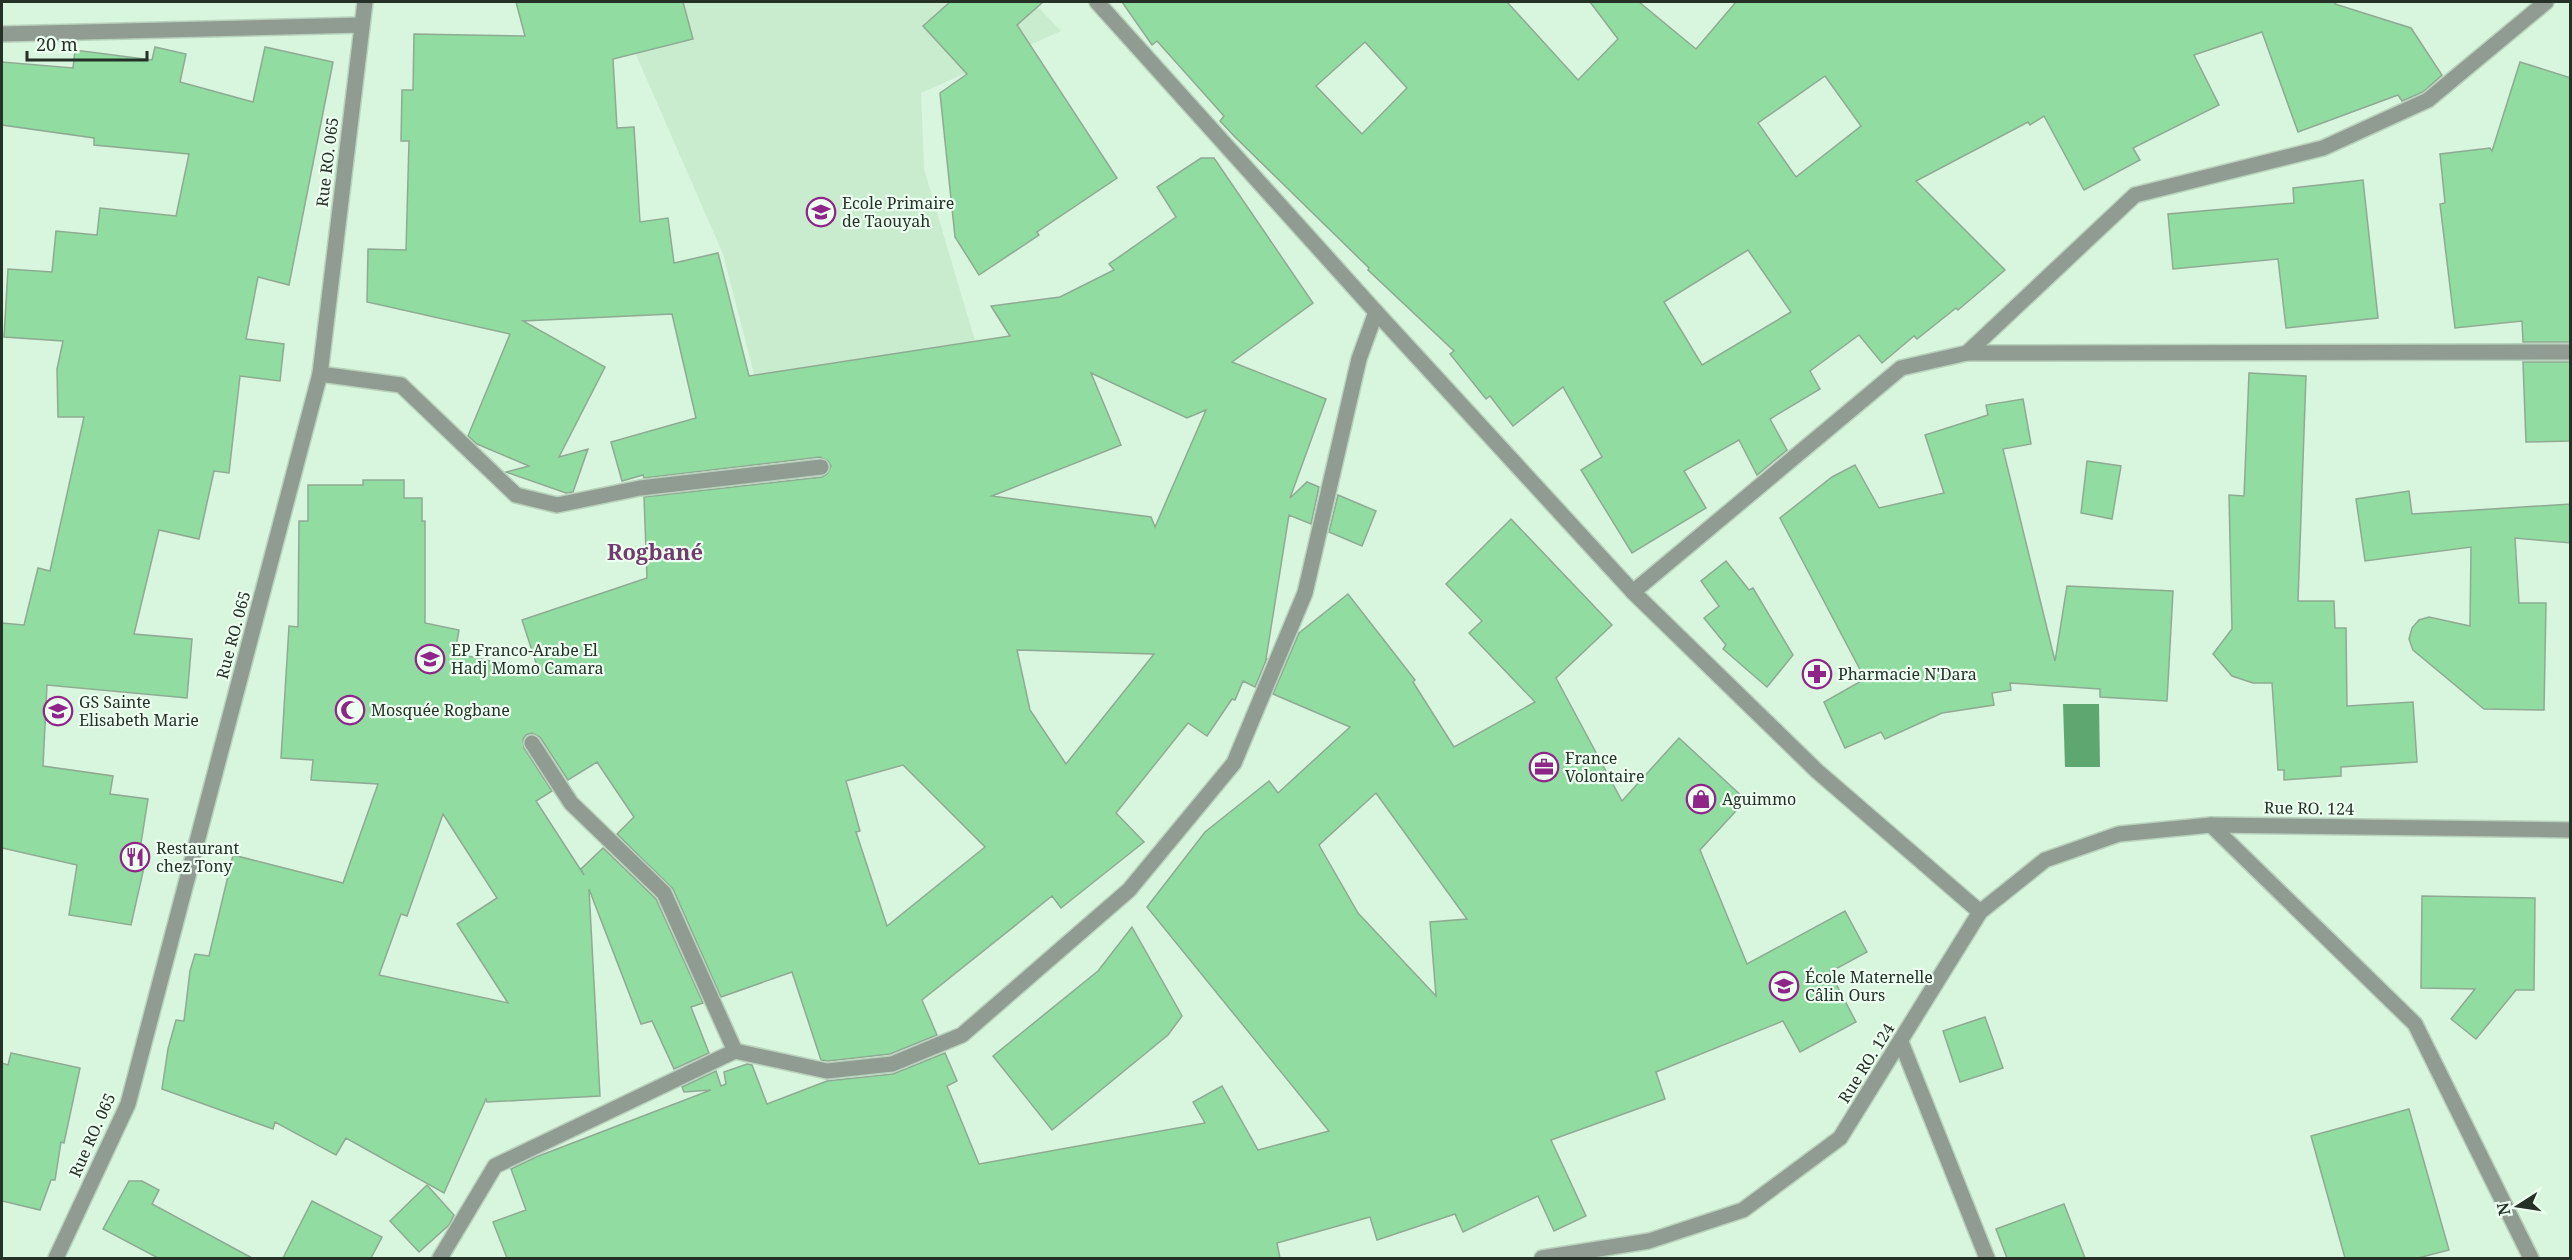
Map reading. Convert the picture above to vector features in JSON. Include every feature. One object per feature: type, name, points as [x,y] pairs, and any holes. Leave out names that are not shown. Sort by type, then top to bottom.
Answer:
[{"type":"street","name":"Rue RO. 065","points":[[56,1258],[128,1104],[320,374],[365,2]]},
{"type":"street","points":[[1097,2],[1376,312],[1633,592],[1817,771],[1980,912]]},
{"type":"street","points":[[1967,353],[2135,195],[2323,148],[2428,100],[2546,2]]},
{"type":"street","points":[[2,34],[361,25]]},
{"type":"street","points":[[440,1258],[495,1166],[735,1051],[827,1071],[891,1064],[963,1035],[1130,890],[1234,763],[1305,593],[1359,359],[1376,312]]},
{"type":"street","points":[[1633,592],[1901,368],[1967,353],[2571,351]]},
{"type":"street","points":[[320,374],[401,385],[516,495],[557,505],[640,488],[821,467]]},
{"type":"street","points":[[531,742],[571,803],[664,892],[735,1051]]},
{"type":"street","points":[[2211,825],[2415,1024],[2531,1258]]},
{"type":"street","name":"Rue RO. 124","points":[[1542,1258],[1649,1241],[1743,1210],[1840,1138],[1980,912],[2045,860],[2119,834],[2211,825],[2571,830]]},
{"type":"street","points":[[1901,1042],[1987,1258]]},
{"type":"shaded area","name":"Ecole Primaire de Taouyah","points":[[613,2],[1033,2],[1061,31],[921,93],[924,169],[999,422],[776,459],[723,254]]},
{"type":"shaded area","points":[[2063,704],[2099,704],[2100,767],[2065,767]]},
{"type":"building","points":[[516,2],[683,2],[693,39],[613,59],[617,128],[634,127],[640,222],[668,218],[674,263],[718,253],[749,376],[1010,336],[991,306],[1060,297],[1114,270],[1109,264],[1176,217],[1157,187],[1201,158],[1214,158],[1313,303],[1232,362],[1326,399],[1290,498],[1307,482],[1319,487],[1311,524],[1289,515],[1267,658],[1255,687],[1243,681],[1235,700],[1232,699],[1207,736],[1188,723],[1116,813],[1144,842],[1061,908],[1052,896],[922,1000],[937,1035],[890,1054],[821,1060],[792,972],[721,997],[673,889],[617,834],[634,817],[597,762],[568,780],[540,737],[532,733],[526,735],[523,739],[524,748],[552,791],[536,801],[584,875],[581,869],[603,848],[656,899],[703,1003],[691,1007],[709,1053],[674,1069],[652,1021],[641,1024],[589,889],[600,1096],[487,1102],[486,1099],[444,1193],[346,1138],[336,1155],[275,1122],[273,1129],[162,1089],[168,1049],[176,1020],[184,1021],[190,971],[195,954],[209,956],[233,855],[343,883],[378,784],[311,780],[313,760],[281,758],[289,626],[298,627],[299,521],[308,521],[308,485],[363,485],[363,480],[404,480],[404,498],[422,498],[422,521],[425,521],[425,623],[459,630],[455,653],[539,672],[522,620],[647,578],[644,497],[822,477],[827,474],[831,466],[828,461],[820,457],[644,478],[643,475],[622,481],[611,442],[696,418],[672,314],[523,321],[605,367],[559,457],[588,449],[573,492],[566,493],[506,472],[529,466],[477,444],[468,436],[510,334],[367,302],[368,249],[406,250],[409,141],[401,141],[402,90],[413,90],[414,34],[525,36]],"holes":[[[1091,373],[1187,418],[1206,410],[1155,527],[1151,517],[992,496],[1121,445]],[[1017,650],[1154,654],[1066,764],[1030,710]],[[903,765],[985,847],[887,926],[856,832],[860,831],[846,781]],[[443,814],[497,898],[457,924],[508,1003],[379,975],[401,914],[407,916]]]},
{"type":"building","points":[[950,2],[1043,2],[1017,25],[1117,178],[1037,232],[1039,235],[979,275],[955,237],[940,93],[967,74],[923,26]]},
{"type":"building","points":[[1122,2],[1507,2],[1578,80],[1618,39],[1590,2],[1639,2],[1696,49],[1736,2],[2335,2],[2335,4],[2411,28],[2442,75],[2423,92],[2402,101],[2398,95],[2298,132],[2262,32],[2194,55],[2219,105],[2133,148],[2140,160],[2084,190],[2044,116],[2030,125],[2028,122],[1916,181],[2005,270],[1958,310],[1956,308],[1917,339],[1914,336],[1882,363],[1859,335],[1810,371],[1820,389],[1770,419],[1787,450],[1757,475],[1739,440],[1684,471],[1706,508],[1632,553],[1581,470],[1602,457],[1563,387],[1513,426],[1490,396],[1486,399],[1450,354],[1454,351],[1368,270],[1369,268],[1234,136],[1220,121],[1224,116],[1157,41],[1152,45]],"holes":[[[1365,42],[1407,88],[1362,134],[1316,86]],[[1825,76],[1861,126],[1796,177],[1758,123]],[[1748,250],[1791,312],[1702,365],[1664,302]]]},
{"type":"building","points":[[155,47],[186,54],[180,82],[253,102],[265,47],[333,62],[289,285],[258,277],[246,339],[284,344],[280,381],[240,376],[229,473],[214,471],[199,539],[159,530],[134,634],[192,639],[187,698],[47,685],[43,766],[113,776],[110,794],[148,799],[138,862],[145,863],[131,925],[69,915],[77,865],[2,848],[2,623],[24,625],[38,568],[50,571],[84,417],[58,417],[57,369],[63,341],[4,337],[8,269],[52,272],[56,231],[97,235],[100,208],[176,216],[189,154],[94,145],[94,138],[2,125],[2,62],[73,68],[75,50],[152,60]]},
{"type":"building","points":[[2520,62],[2571,78],[2571,342],[2523,342],[2522,321],[2455,328],[2440,204],[2445,203],[2440,154],[2490,148],[2492,151]]},
{"type":"building","points":[[2363,180],[2378,318],[2286,328],[2278,259],[2173,269],[2168,214],[2294,203],[2293,188]]},
{"type":"building","points":[[2523,362],[2571,362],[2571,441],[2526,442]]},
{"type":"building","points":[[2249,373],[2306,376],[2298,601],[2334,601],[2335,628],[2346,628],[2347,706],[2413,702],[2417,762],[2341,767],[2341,776],[2284,780],[2284,770],[2278,770],[2272,683],[2253,683],[2232,676],[2213,654],[2232,629],[2229,495],[2244,496]]},
{"type":"building","points":[[2023,399],[2031,444],[2003,449],[2055,661],[2067,586],[2173,591],[2167,701],[2100,697],[2100,689],[2010,683],[2011,690],[1992,693],[1994,705],[1942,713],[1885,739],[1881,732],[1845,748],[1824,702],[1865,679],[1780,518],[1832,477],[1855,465],[1879,508],[1944,493],[1925,435],[1988,415],[1986,405]]},
{"type":"building","points":[[2087,461],[2121,466],[2112,519],[2081,513]]},
{"type":"building","points":[[2409,491],[2412,514],[2571,504],[2571,543],[2515,538],[2519,603],[2546,603],[2544,710],[2484,709],[2413,650],[2409,639],[2412,628],[2419,620],[2429,617],[2470,626],[2471,547],[2365,561],[2356,499]]},
{"type":"building","points":[[1338,495],[1376,511],[1362,546],[1329,532]]},
{"type":"building","points":[[1511,519],[1612,625],[1556,678],[1622,801],[1679,738],[1746,800],[1700,850],[1747,964],[1845,911],[1867,952],[1830,972],[1856,1022],[1800,1052],[1783,1021],[1656,1072],[1665,1099],[1551,1140],[1586,1216],[1554,1231],[1538,1196],[1463,1232],[1455,1214],[1377,1240],[1370,1217],[1277,1243],[1280,1258],[507,1258],[493,1222],[526,1210],[511,1169],[536,1157],[711,1090],[684,1092],[682,1087],[716,1071],[721,1086],[726,1084],[724,1072],[747,1064],[752,1065],[767,1104],[827,1081],[893,1074],[945,1053],[957,1081],[947,1086],[979,1164],[1205,1123],[1193,1102],[1222,1086],[1258,1150],[1329,1131],[1147,907],[1205,832],[1269,781],[1278,793],[1350,727],[1273,694],[1299,633],[1348,594],[1415,680],[1413,682],[1454,747],[1535,702],[1469,633],[1482,621],[1446,584]],"holes":[[[1376,793],[1467,919],[1430,922],[1436,996],[1358,913],[1319,845]]]},
{"type":"building","points":[[1726,561],[1749,590],[1753,588],[1793,655],[1767,687],[1723,649],[1726,645],[1704,618],[1719,606],[1701,581]]},
{"type":"building","points":[[2422,896],[2535,898],[2534,990],[2516,990],[2476,1039],[2451,1019],[2475,989],[2421,988]]},
{"type":"building","points":[[1132,927],[1182,1016],[1168,1035],[1052,1130],[993,1056],[1098,971]]},
{"type":"building","points":[[1985,1017],[2003,1068],[1960,1082],[1943,1031]]},
{"type":"building","points":[[11,1053],[80,1068],[64,1143],[61,1142],[55,1180],[51,1180],[40,1210],[2,1201],[2,1063],[8,1065]]},
{"type":"building","points":[[2409,1109],[2449,1250],[2418,1258],[2345,1258],[2311,1136]]},
{"type":"building","points":[[129,1181],[142,1181],[159,1190],[152,1204],[252,1258],[158,1258],[103,1229]]},
{"type":"building","points":[[427,1185],[454,1215],[449,1225],[419,1252],[390,1221]]},
{"type":"building","points":[[312,1201],[382,1237],[371,1258],[283,1258]]},
{"type":"building","points":[[2064,1204],[2085,1258],[2007,1258],[1996,1229]]},
{"type":"place","name":"Ecole Primaire de Taouyah","points":[[821,212]]},
{"type":"place","name":"EP Franco-Arabe El Hadj Momo Camara","points":[[430,659]]},
{"type":"place","name":"Pharmacie N'Dara","points":[[1817,674]]},
{"type":"place","name":"Mosquée Rogbane","points":[[350,710]]},
{"type":"place","name":"GS Sainte Elisabeth Marie","points":[[58,711]]},
{"type":"place","name":"France Volontaire","points":[[1544,767]]},
{"type":"place","name":"Aguimmo","points":[[1701,799]]},
{"type":"place","name":"Restaurant chez Tony","points":[[135,857]]},
{"type":"place","name":"École Maternelle Câlin Ours","points":[[1784,986]]},
{"type":"district","name":"Rogbané","points":[[655,551]]}]
